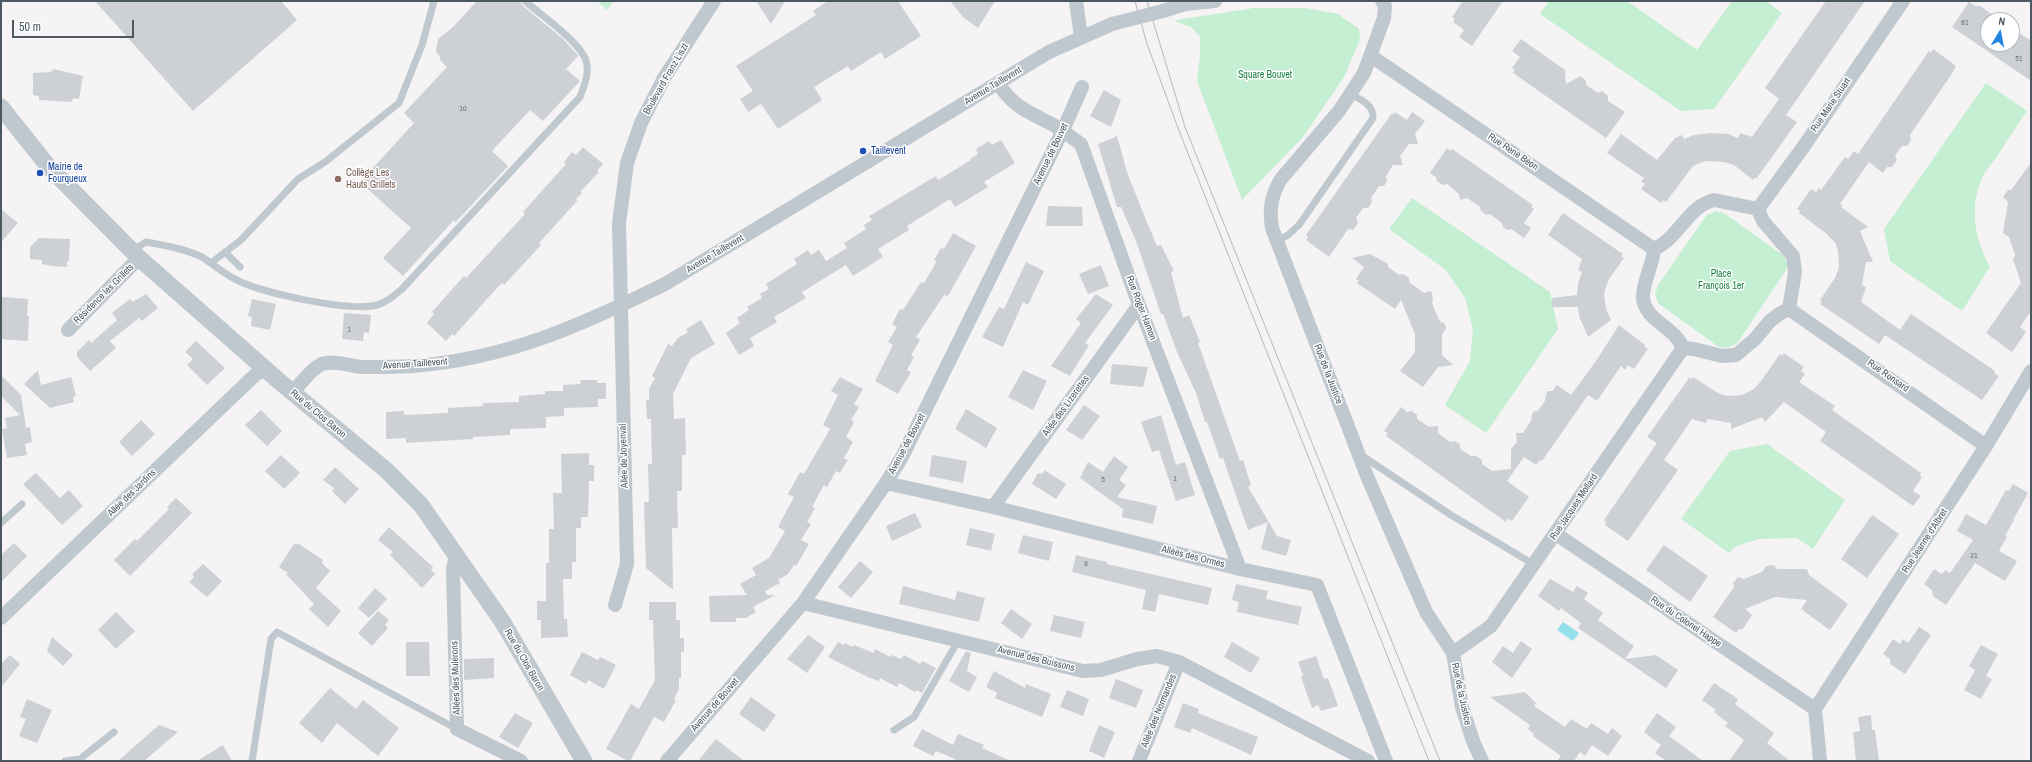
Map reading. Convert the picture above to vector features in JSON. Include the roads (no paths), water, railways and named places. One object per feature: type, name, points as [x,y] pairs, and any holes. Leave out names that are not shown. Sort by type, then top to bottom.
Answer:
[{"type":"street","name":"Boulevard Franz Liszt","points":[[620,306],[619,223],[627,163],[641,123],[664,78],[714,1]]},
{"type":"street","points":[[1076,1],[1081,37]]},
{"type":"street","name":"Avenue Taillevent","points":[[292,393],[321,364],[328,363],[362,367],[413,366],[462,359],[508,350],[541,340],[582,324],[664,284],[1049,52],[1112,24],[1185,4],[1214,1]]},
{"type":"street","name":"Rue de la Justice","points":[[1382,1],[1385,6],[1384,18],[1364,73],[1338,111],[1281,179],[1274,192],[1270,213],[1272,228],[1358,453],[1426,612],[1453,653],[1462,707],[1473,742],[1482,761]]},
{"type":"street","name":"Rue Marie Stuart","points":[[1758,209],[1804,146],[1903,1]]},
{"type":"street","name":"Rue René Béon","points":[[1371,56],[1654,249]]},
{"type":"street","name":"Rue Roger Hamon","points":[[998,83],[1012,101],[1024,111],[1063,130],[1081,144],[1139,305],[1240,568]]},
{"type":"street","name":"Avenue de Bouvet","points":[[667,761],[803,603],[886,483],[902,457],[1063,130],[1082,87]]},
{"type":"street","name":"Rue du Clos Baron","points":[[2,112],[48,166],[136,254],[292,393],[386,470],[421,505],[502,621],[584,761]]},
{"type":"street","points":[[1714,200],[1758,209],[1763,221],[1793,256],[1795,272],[1789,309],[1770,321],[1755,339],[1736,355],[1722,356],[1694,349],[1683,348],[1679,338],[1648,312],[1644,304],[1644,289],[1653,262],[1654,249],[1665,244],[1699,206],[1705,202],[1714,200]]},
{"type":"street","name":"Résidence les Grillets","points":[[68,330],[136,254]]},
{"type":"street","name":"Allée des Lizerettes","points":[[994,507],[1139,305]]},
{"type":"street","name":"Allée de Joyenval","points":[[615,605],[627,564],[620,306]]},
{"type":"street","name":"Rue Ronsard","points":[[1789,309],[1986,446]]},
{"type":"street","name":"Rue Jacques Mollard","points":[[1453,653],[1491,626],[1535,565],[1683,348]]},
{"type":"street","name":"Allée des Jardins","points":[[1,618],[255,375],[265,369]]},
{"type":"street","name":"Rue Jeanne d'Albret","points":[[1816,710],[1986,446],[2031,371]]},
{"type":"street","name":"Allées des Ormes","points":[[886,483],[994,507],[1240,568],[1317,585],[1386,761]]},
{"type":"street","name":"Rue du Colonel Happe","points":[[1556,534],[1816,710]]},
{"type":"street","name":"Allées des Mulerons","points":[[456,556],[453,568],[457,729],[521,761]]},
{"type":"street","name":"Avenue des Buissons","points":[[803,603],[959,639],[1083,671],[1101,670],[1137,659],[1157,656],[1179,662],[1368,761]]},
{"type":"street","name":"Allée des Normandes","points":[[1139,761],[1179,662]]},
{"type":"street","points":[[1816,710],[1820,761]]},
{"type":"lane","points":[[211,263],[241,240],[298,179],[325,162],[399,103],[422,45],[434,1]]},
{"type":"lane","points":[[136,254],[146,242],[166,246],[200,256],[235,280],[264,291],[296,298],[366,307],[379,305],[402,289],[580,97],[587,80],[586,59],[576,46],[525,1]]},
{"type":"lane","points":[[1277,241],[1288,235],[1299,225],[1373,118],[1370,106],[1350,94]]},
{"type":"lane","points":[[225,252],[240,267]]},
{"type":"lane","points":[[1358,453],[1451,515],[1535,565]]},
{"type":"lane","points":[[1,523],[22,504]]},
{"type":"lane","points":[[252,761],[271,639],[277,632],[457,729]]},
{"type":"lane","points":[[894,730],[914,717],[959,639]]},
{"type":"lane","points":[[65,761],[80,759],[114,732]]},
{"type":"water","points":[[1563,622],[1579,633],[1573,641],[1557,630]]},
{"type":"tram line","points":[[1135,1],[1147,44],[1178,128],[1429,761]]},
{"type":"tram line","points":[[1147,1],[1185,127],[1440,761]]},
{"type":"place","name":"Taillevent","points":[[863,151]]},
{"type":"place","name":"Mairie de Fourqueux","points":[[40,173]]},
{"type":"place","name":"Collège Les Hauts Grillets","points":[[338,179]]},
{"type":"park label","name":"Square Bouvet","points":[[1265,75]]},
{"type":"park label","name":"Place François 1er","points":[[1721,280]]}]
